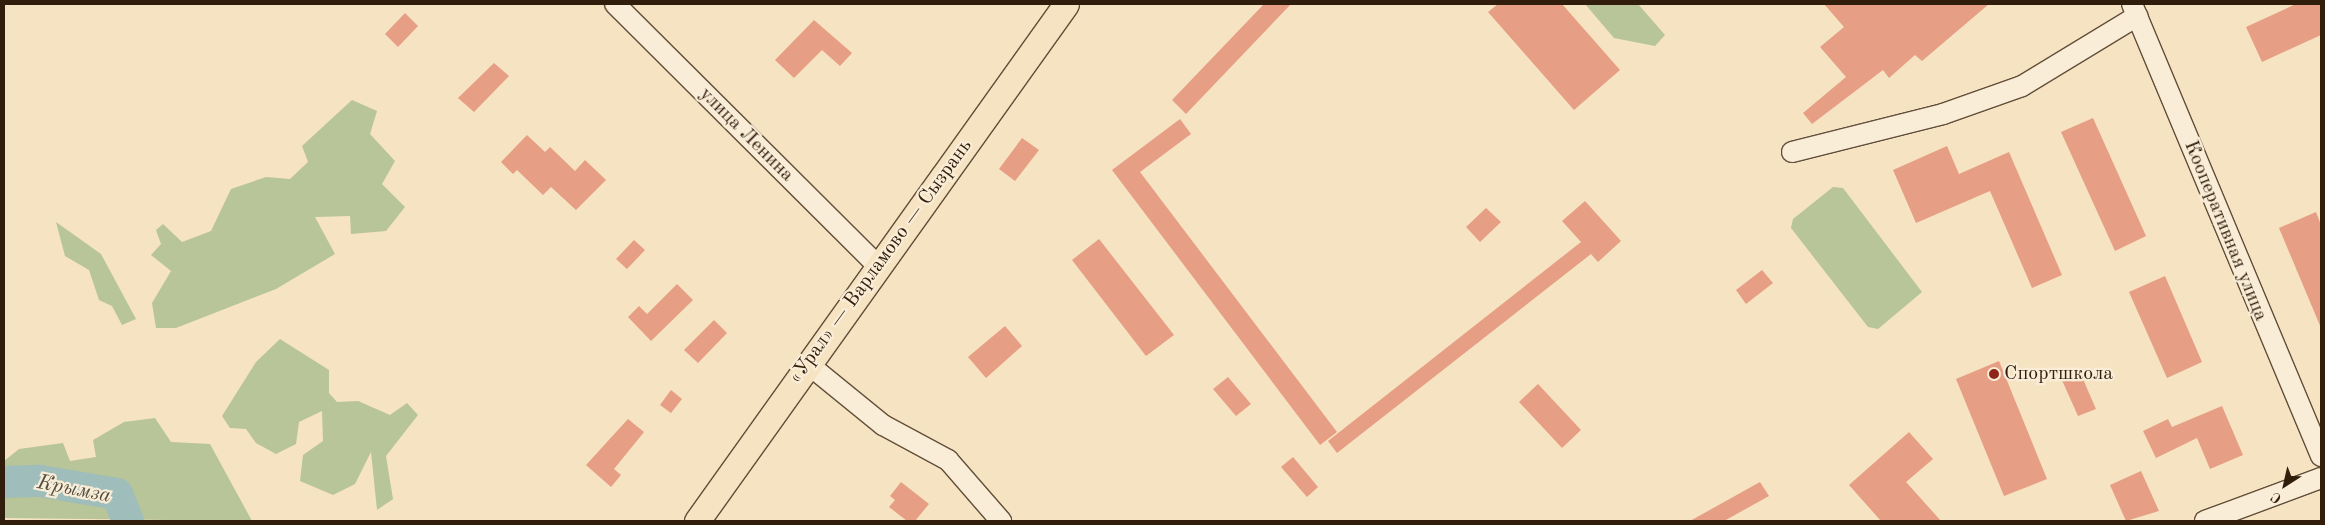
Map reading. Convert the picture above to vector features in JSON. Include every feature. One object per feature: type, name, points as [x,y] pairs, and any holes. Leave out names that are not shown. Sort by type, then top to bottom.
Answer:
[{"type":"main road","name":"«Урал» — Варламово — Сызрань","points":[[697,521],[1066,4]]},
{"type":"street","name":"улица Ленина","points":[[615,4],[878,266]]},
{"type":"street","points":[[1792,152],[1943,114],[2022,86],[2134,10]]},
{"type":"street","name":"Кооперативная улица","points":[[2134,10],[2321,456]]},
{"type":"street","points":[[808,364],[883,425],[948,460],[1001,521]]},
{"type":"street","points":[[2205,521],[2321,478]]},
{"type":"green space","points":[[1585,4],[1638,4],[1665,35],[1655,46],[1614,38]]},
{"type":"green space","points":[[352,100],[377,111],[370,134],[395,161],[382,184],[405,207],[386,231],[351,234],[350,216],[315,217],[335,254],[276,289],[176,328],[156,328],[152,303],[171,271],[151,255],[161,244],[156,230],[163,224],[182,242],[211,231],[231,189],[266,177],[290,179],[308,162],[302,146]]},
{"type":"green space","points":[[1833,187],[1843,188],[1922,292],[1878,329],[1868,327],[1791,228],[1793,219]]},
{"type":"green space","points":[[56,222],[101,254],[136,319],[122,325],[112,306],[99,300],[89,270],[65,256]]},
{"type":"green space","points":[[280,339],[329,370],[329,393],[337,402],[358,401],[390,415],[407,403],[418,415],[386,456],[393,499],[377,510],[371,452],[355,484],[333,495],[300,481],[303,455],[323,441],[322,411],[299,422],[296,444],[276,454],[256,443],[246,429],[230,428],[222,416],[256,362]]},
{"type":"green space","points":[[155,418],[171,442],[210,444],[252,521],[4,518],[4,461],[19,449],[63,443],[70,461],[96,457],[93,440],[124,422]]},
{"type":"building","points":[[1264,4],[1291,4],[1186,114],[1172,100]]},
{"type":"building","points":[[1498,4],[1562,4],[1620,70],[1574,110],[1488,12]]},
{"type":"building","points":[[1824,4],[1989,4],[1922,61],[1915,55],[1889,78],[1883,70],[1812,124],[1803,113],[1846,77],[1820,47],[1844,27]]},
{"type":"building","points":[[2296,4],[2321,4],[2321,35],[2262,62],[2246,27]]},
{"type":"building","points":[[405,13],[418,26],[398,47],[385,34]]},
{"type":"building","points":[[814,20],[852,53],[840,66],[822,50],[794,78],[775,60]]},
{"type":"building","points":[[494,63],[509,76],[474,112],[458,98]]},
{"type":"building","points":[[2093,118],[2146,236],[2115,251],[2061,132]]},
{"type":"building","points":[[1180,119],[1191,134],[1140,172],[1337,432],[1320,445],[1112,170]]},
{"type":"building","points":[[527,135],[545,152],[550,147],[575,171],[585,160],[606,180],[576,210],[551,187],[543,195],[517,170],[513,174],[501,162]]},
{"type":"building","points":[[1022,138],[1039,150],[1015,181],[999,169]]},
{"type":"building","points":[[1947,146],[1959,174],[2009,152],[2062,275],[2032,288],[1990,191],[1916,223],[1893,170]]},
{"type":"building","points":[[1585,201],[1621,241],[1598,262],[1591,254],[1337,453],[1328,441],[1581,242],[1562,221]]},
{"type":"building","points":[[1486,208],[1501,222],[1480,242],[1466,227]]},
{"type":"building","points":[[2316,212],[2321,225],[2321,328],[2279,228]]},
{"type":"building","points":[[1099,239],[1174,335],[1146,356],[1072,260]]},
{"type":"building","points":[[634,240],[645,250],[627,269],[616,259]]},
{"type":"building","points":[[1762,270],[1773,283],[1746,304],[1736,290]]},
{"type":"building","points":[[2165,276],[2202,362],[2167,378],[2129,292]]},
{"type":"building","points":[[677,284],[693,300],[651,341],[628,317],[639,306],[647,314]]},
{"type":"building","points":[[714,320],[727,333],[698,363],[684,350]]},
{"type":"building","points":[[1005,326],[1022,346],[986,378],[968,357]]},
{"type":"building","points":[[1999,361],[2047,479],[2004,496],[1956,379]]},
{"type":"building","points":[[2079,370],[2096,409],[2078,416],[2061,378]]},
{"type":"building","points":[[1228,377],[1251,404],[1236,416],[1213,389]]},
{"type":"building","points":[[1538,384],[1581,430],[1562,448],[1519,402]]},
{"type":"building","points":[[671,390],[682,399],[671,413],[660,405]]},
{"type":"building","points":[[2222,406],[2243,455],[2210,469],[2197,438],[2156,458],[2143,431],[2168,419],[2172,427]]},
{"type":"building","points":[[628,419],[644,432],[614,469],[621,475],[611,487],[586,465]]},
{"type":"building","points":[[1909,432],[1933,459],[1906,482],[1941,521],[1881,521],[1849,485]]},
{"type":"building","points":[[1293,457],[1318,487],[1307,497],[1281,467]]},
{"type":"building","points":[[2141,471],[2159,511],[2126,521],[2110,485]]},
{"type":"building","points":[[901,482],[929,504],[915,521],[907,521],[889,507],[895,500],[890,496]]},
{"type":"building","points":[[1760,482],[1769,496],[1724,521],[1690,521]]},
{"type":"waterway","name":"Крымза","points":[[4,482],[40,481],[117,494],[128,521]]},
{"type":"place","name":"Спортшкола","points":[[1994,374]]}]
